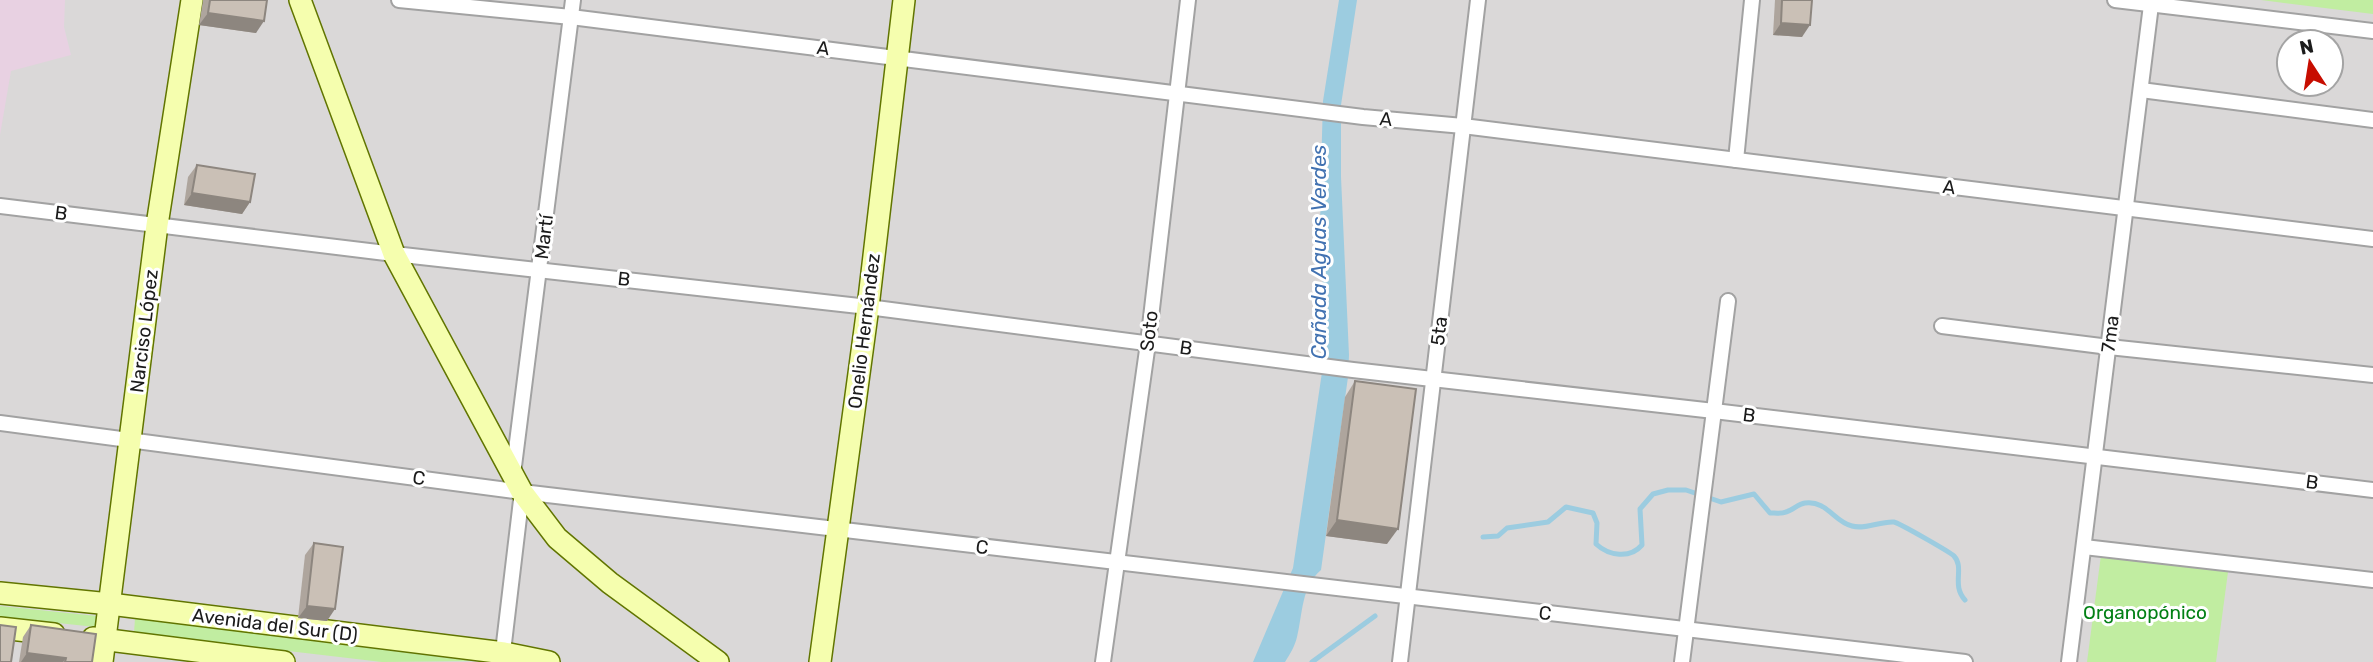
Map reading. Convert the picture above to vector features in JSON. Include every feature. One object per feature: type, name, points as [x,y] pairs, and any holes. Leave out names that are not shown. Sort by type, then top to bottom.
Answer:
[{"type":"street","name":"Narciso López","points":[[103,662],[157,225],[192,0]]},
{"type":"street","points":[[300,0],[394,254],[518,483],[557,538],[610,583],[718,662]]},
{"type":"street","name":"A","points":[[398,0],[571,17],[1363,117],[1463,126],[2373,239]]},
{"type":"street","name":"Martí","points":[[503,657],[540,270],[573,0]]},
{"type":"street","name":"Onelio Hernández","points":[[820,662],[868,307],[904,0]]},
{"type":"street","name":"Soto","points":[[1103,662],[1148,343],[1188,0]]},
{"type":"street","name":"5ta","points":[[1400,662],[1478,0]]},
{"type":"street","points":[[1736,160],[1752,0]]},
{"type":"street","points":[[2115,0],[2373,31]]},
{"type":"street","name":"7ma","points":[[2069,662],[2151,5]]},
{"type":"street","points":[[2141,90],[2373,120]]},
{"type":"street","name":"B","points":[[0,206],[394,254],[868,307],[1353,370],[2373,490]]},
{"type":"street","points":[[1682,662],[1728,301]]},
{"type":"street","points":[[1942,326],[2373,375]]},
{"type":"street","name":"C","points":[[0,423],[518,483],[977,547],[1965,662]]},
{"type":"street","points":[[2084,547],[2373,580]]},
{"type":"street","name":"Avenida del Sur (D)","points":[[0,593],[110,604],[549,662]]},
{"type":"street","name":"Avenida del Sur (D)","points":[[0,628],[284,662]]},
{"type":"shaded area","points":[[0,0],[2373,0],[2373,662],[0,662]]},
{"type":"shaded area","points":[[0,0],[65,0],[64,27],[71,55],[11,71],[0,135]]},
{"type":"green space","points":[[2261,0],[2373,0],[2373,14]]},
{"type":"green space","name":"Organopónico","points":[[2101,555],[2228,572],[2216,662],[2087,662]]},
{"type":"green space","points":[[0,606],[97,616],[96,627],[0,617]]},
{"type":"green space","points":[[135,618],[472,661],[382,662],[134,633]]},
{"type":"water","points":[[1339,0],[1357,0],[1341,105],[1348,377],[1321,570],[1306,592],[1296,640],[1285,662],[1253,662],[1293,568],[1325,352],[1320,204],[1323,101]]},
{"type":"building","points":[[210,0],[267,0],[264,21],[208,13]]},
{"type":"building","points":[[1782,0],[1812,0],[1810,25],[1781,23]]},
{"type":"building","points":[[197,165],[255,174],[250,202],[192,193]]},
{"type":"building","points":[[1355,381],[1416,389],[1398,529],[1337,520]]},
{"type":"building","points":[[314,543],[343,547],[335,609],[307,606]]},
{"type":"building","points":[[0,625],[16,627],[11,662],[0,662]]},
{"type":"building","points":[[31,625],[96,634],[92,662],[65,662],[66,658],[27,653]]},
{"type":"waterway","points":[[1483,537],[1498,536],[1507,528],[1548,522],[1566,507],[1593,513],[1597,523],[1596,544],[1607,551],[1626,554],[1642,545],[1640,509],[1653,494],[1668,490],[1686,490],[1721,502],[1754,494],[1770,513],[1784,513],[1802,504],[1813,503],[1852,526],[1889,522],[1898,524],[1954,556],[1958,566],[1959,588],[1965,600]]},
{"type":"waterway","points":[[1312,662],[1375,616]]},
{"type":"water label","name":"Cañada Aguas Verdes","points":[[1318,252]]}]
